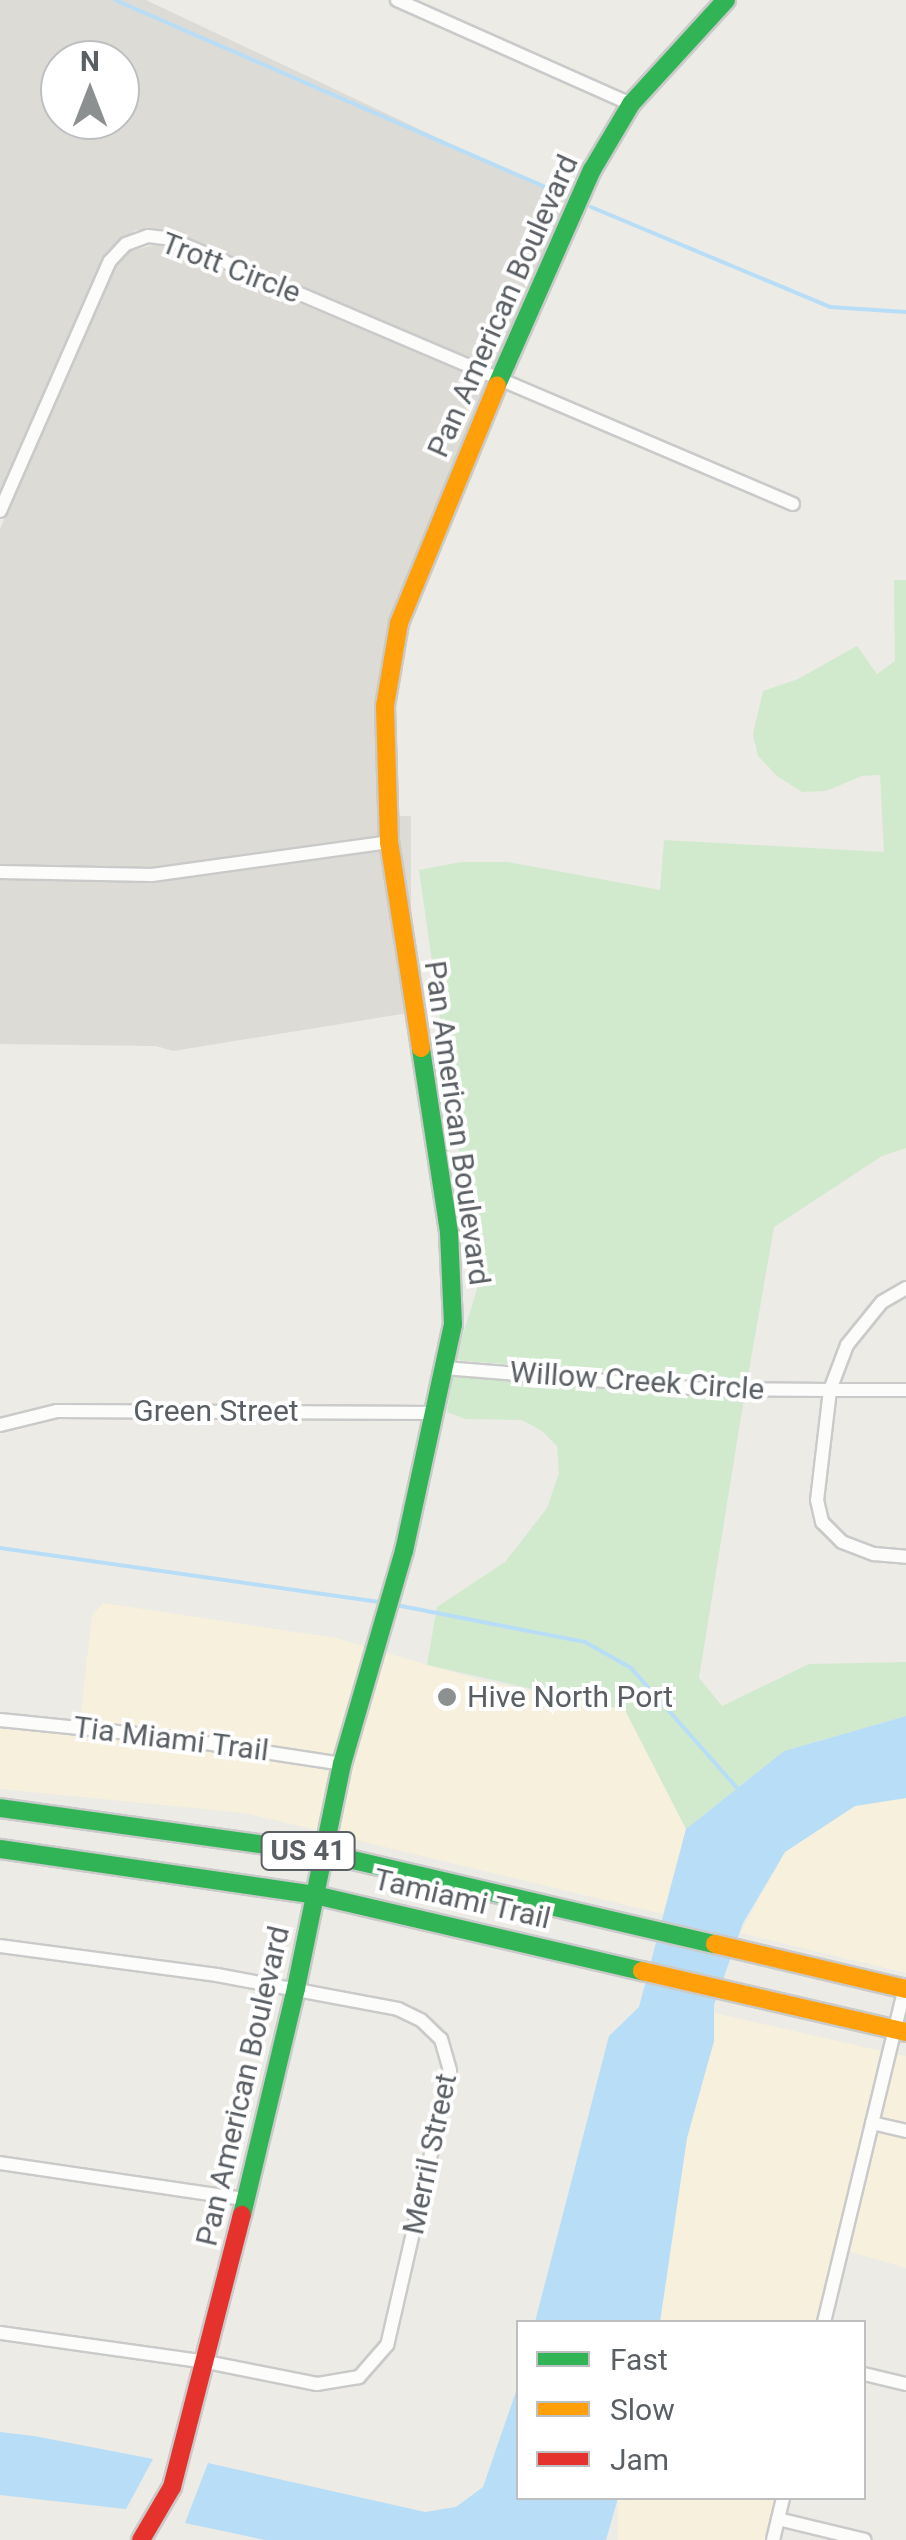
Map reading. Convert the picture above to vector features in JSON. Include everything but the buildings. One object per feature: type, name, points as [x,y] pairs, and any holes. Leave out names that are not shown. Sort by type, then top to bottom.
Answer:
[{"type":"street","points":[[397,0],[631,104]]},
{"type":"street","name":"Pan American Boulevard","points":[[142,2540],[172,2487],[207,2362],[296,1988],[342,1764],[384,1626],[453,1324],[454,1270],[389,842],[383,758],[385,706],[399,624],[575,204],[631,104],[726,0]]},
{"type":"street","name":"Trott Circle","points":[[0,511],[108,265],[115,253],[137,238],[171,239],[794,504]]},
{"type":"street","points":[[0,872],[152,875],[389,842]]},
{"type":"street","points":[[906,1288],[882,1302],[847,1345],[830,1390],[820,1454],[818,1500],[822,1522],[842,1542],[874,1554],[906,1557]]},
{"type":"street","name":"Willow Creek Circle","points":[[444,1368],[706,1390],[906,1390]]},
{"type":"street","name":"Green Street","points":[[0,1426],[57,1410],[435,1413]]},
{"type":"street","name":"Tia Miami Trail","points":[[0,1720],[166,1736],[342,1764]]},
{"type":"street","name":"Tamiami Trail","points":[[0,1808],[323,1853],[905,1989]]},
{"type":"street","name":"Tamiami Trail","points":[[0,1849],[315,1895],[900,2030]]},
{"type":"street","name":"Merril Street","points":[[0,1946],[296,1988],[398,2009],[431,2028],[449,2060],[444,2110],[386,2345],[359,2378],[331,2384],[0,2332]]},
{"type":"street","points":[[824,2320],[872,2123],[900,2030],[905,1989]]},
{"type":"street","points":[[872,2123],[906,2131]]},
{"type":"street","points":[[0,2163],[244,2199]]},
{"type":"street","points":[[866,2374],[906,2384]]},
{"type":"street","points":[[773,2540],[783,2500]]},
{"type":"street","points":[[778,2519],[866,2540]]},
{"type":"shaded area","points":[[0,0],[146,0],[569,200],[495,369],[174,231],[135,230],[104,257],[0,492]]},
{"type":"shaded area","points":[[158,244],[489,383],[392,620],[382,835],[152,867],[0,864],[0,529],[116,266],[130,251]]},
{"type":"shaded area","points":[[395,816],[411,816],[411,1013],[395,1013]]},
{"type":"shaded area","points":[[383,851],[408,1013],[173,1051],[156,1046],[0,1044],[0,880],[153,883]]},
{"type":"shaded area","points":[[103,1603],[336,1638],[369,1648],[337,1755],[80,1719],[92,1616]]},
{"type":"shaded area","points":[[383,1652],[480,1680],[625,1710],[686,1829],[663,1914],[335,1835],[349,1766]]},
{"type":"shaded area","points":[[0,1728],[165,1745],[334,1771],[321,1831],[244,1813],[0,1789]]},
{"type":"shaded area","points":[[906,1798],[906,1973],[740,1933],[785,1852],[855,1806]]},
{"type":"shaded area","points":[[714,2013],[882,2051],[816,2320],[660,2320],[687,2138],[714,2041]]},
{"type":"shaded area","points":[[896,2054],[906,2056],[906,2123],[881,2117]]},
{"type":"shaded area","points":[[877,2132],[906,2139],[906,2268],[848,2251]]},
{"type":"shaded area","points":[[618,2500],[775,2500],[775,2540],[618,2540]]},
{"type":"green space","points":[[894,580],[906,580],[906,1148],[882,1156],[774,1227],[747,1382],[455,1360],[478,1286],[419,870],[461,862],[508,862],[660,890],[664,840],[884,852],[880,775],[862,776],[826,791],[802,792],[777,776],[758,756],[753,734],[763,691],[798,679],[857,646],[877,674],[895,661]]},
{"type":"green space","points":[[453,1376],[744,1398],[699,1678],[722,1706],[809,1664],[906,1662],[906,1716],[784,1751],[686,1829],[625,1710],[427,1665],[437,1607],[505,1562],[547,1508],[559,1473],[557,1446],[542,1431],[522,1420],[465,1419],[447,1412]]},
{"type":"water","points":[[906,1716],[906,1798],[855,1806],[785,1852],[743,1923],[714,2005],[714,2041],[687,2138],[660,2320],[536,2320],[609,2036],[639,2007],[686,1829],[784,1751]]},
{"type":"water","points":[[516,2392],[516,2500],[617,2500],[606,2540],[265,2540],[185,2523],[208,2463],[425,2512],[456,2507],[483,2487]]},
{"type":"water","points":[[0,2432],[153,2459],[126,2509],[0,2495]]},
{"type":"waterway","points":[[115,0],[557,192]]},
{"type":"waterway","points":[[591,207],[830,307],[906,312]]},
{"type":"waterway","points":[[0,1548],[381,1602]]},
{"type":"waterway","points":[[396,1605],[585,1642],[631,1668],[740,1791]]},
{"type":"traffic: fast","points":[[497,385],[592,170],[631,104],[726,0]]},
{"type":"traffic: fast","points":[[242,2215],[296,1988],[342,1764],[404,1551],[453,1324],[449,1232],[421,1048]]},
{"type":"traffic: fast","points":[[0,1808],[323,1853],[715,1944]]},
{"type":"traffic: fast","points":[[0,1849],[315,1895],[642,1971]]},
{"type":"traffic: slow","points":[[421,1048],[389,842],[385,706],[399,623],[497,385]]},
{"type":"traffic: slow","points":[[715,1944],[906,1989]]},
{"type":"traffic: slow","points":[[642,1971],[906,2032]]},
{"type":"traffic: jam","points":[[141,2540],[172,2487],[242,2215]]},
{"type":"place","name":"Hive North Port","points":[[447,1697]]}]
